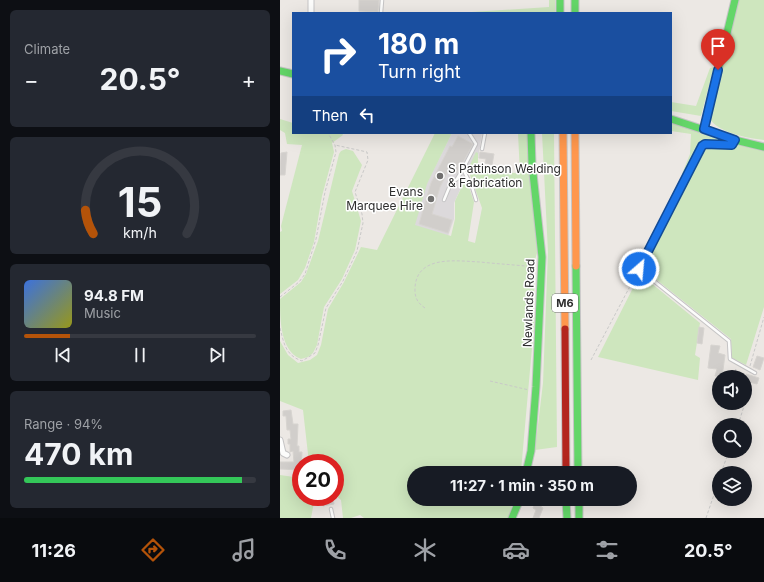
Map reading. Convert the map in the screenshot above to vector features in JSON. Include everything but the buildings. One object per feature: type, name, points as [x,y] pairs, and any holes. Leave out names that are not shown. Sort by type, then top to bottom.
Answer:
[{"type":"main road","points":[[560,0],[560,12]]},
{"type":"main road","points":[[575,0],[575,12]]},
{"type":"main road","points":[[704,129],[735,0]]},
{"type":"main road","points":[[280,71],[292,74]]},
{"type":"main road","points":[[672,119],[735,140],[764,147]]},
{"type":"main road","name":"Newlands Road","points":[[527,466],[536,390],[542,268],[532,164],[531,134]]},
{"type":"main road","name":"M6","points":[[563,134],[566,466]]},
{"type":"main road","name":"M6","points":[[575,134],[578,466]]},
{"type":"main road","points":[[512,518],[517,506]]},
{"type":"main road","points":[[566,506],[567,518]]},
{"type":"main road","points":[[579,506],[579,518]]},
{"type":"street","points":[[311,0],[311,12]]},
{"type":"street","points":[[280,440],[284,455]]},
{"type":"lane","points":[[381,12],[382,0]]},
{"type":"lane","points":[[444,200],[451,183],[458,179],[476,144],[470,134]]},
{"type":"lane","points":[[482,149],[485,134]]},
{"type":"lane","points":[[735,140],[732,145],[726,146],[705,144],[702,146],[639,269],[729,341],[730,359],[749,370]]},
{"type":"lane","points":[[463,169],[472,187],[476,200]]},
{"type":"lane","points":[[331,509],[333,518]]},
{"type":"path","points":[[280,297],[299,282],[308,266],[316,239],[325,192],[336,152],[335,145],[329,134]]},
{"type":"path","points":[[280,328],[285,347],[296,358],[302,360],[315,354],[326,308],[343,281],[357,251],[363,223],[362,214],[354,192],[368,160],[368,155],[367,152],[335,145]]},
{"type":"path","points":[[425,308],[420,305],[416,297],[416,283],[420,273],[433,263],[448,260],[542,268]]},
{"type":"path","points":[[591,360],[639,269]]},
{"type":"path","points":[[749,370],[764,317]]},
{"type":"path","points":[[736,370],[737,364]]},
{"type":"path","points":[[490,381],[524,390],[536,390]]},
{"type":"path","points":[[706,518],[712,501]]},
{"type":"shaded area","points":[[452,134],[482,134],[476,172],[469,170],[454,203],[454,219],[445,245],[401,235]]},
{"type":"green space","points":[[549,0],[555,0],[555,12],[472,12],[549,7]]},
{"type":"green space","points":[[738,0],[764,0],[764,140],[749,138],[726,131],[713,123],[709,118]]},
{"type":"green space","points":[[714,67],[701,116],[672,111],[672,102],[696,106],[710,68]]},
{"type":"green space","points":[[280,119],[292,123],[292,134],[343,135],[332,143],[334,152],[322,196],[314,242],[305,268],[298,280],[280,294],[280,232],[282,231],[281,226],[302,145],[287,144],[285,133],[280,130]]},
{"type":"green space","points":[[672,123],[726,140],[720,142],[701,142],[685,172],[682,174],[690,154],[691,134],[672,131]]},
{"type":"green space","points":[[435,134],[452,134],[427,184],[415,225],[451,236],[455,219],[455,201],[466,178],[474,202],[468,241],[475,243],[482,208],[468,169],[476,152],[478,153],[478,167],[520,174],[518,134],[527,134],[537,253],[534,263],[534,325],[522,466],[407,466],[407,506],[512,506],[508,518],[364,518],[360,515],[351,518],[343,518],[342,506],[344,506],[344,454],[308,454],[303,410],[280,401],[280,341],[288,355],[298,363],[310,360],[317,355],[321,345],[328,309],[344,282],[361,247],[377,250]]},
{"type":"green space","points":[[542,134],[554,134],[557,447],[535,450],[543,383],[548,252]]},
{"type":"green space","points":[[737,144],[764,150],[764,307],[746,365],[732,358],[731,339],[643,269],[704,149],[733,149]]},
{"type":"green space","points":[[346,149],[353,151],[362,165],[352,191],[361,221],[355,250],[342,279],[324,307],[317,345],[313,353],[308,357],[301,359],[294,355],[285,342],[281,325],[280,299],[301,282],[306,274],[318,241],[339,154],[341,151]]},
{"type":"green space","points":[[640,274],[700,323],[695,355],[700,358],[698,380],[598,357]]},
{"type":"green space","points":[[280,475],[292,477],[292,506],[313,506],[311,518],[280,518]]},
{"type":"traffic: fast","points":[[560,0],[560,12]]},
{"type":"traffic: fast","points":[[575,0],[575,12]]},
{"type":"traffic: fast","points":[[704,129],[735,0]]},
{"type":"traffic: fast","points":[[280,71],[292,74]]},
{"type":"traffic: fast","points":[[672,119],[735,140],[764,147]]},
{"type":"traffic: fast","points":[[528,466],[531,451],[536,387],[542,257],[532,164],[531,134]]},
{"type":"traffic: fast","points":[[576,266],[578,466]]},
{"type":"traffic: fast","points":[[512,518],[517,506]]},
{"type":"traffic: fast","points":[[566,506],[567,518]]},
{"type":"traffic: fast","points":[[579,506],[579,518]]},
{"type":"traffic: slow","points":[[563,134],[565,329]]},
{"type":"traffic: slow","points":[[575,134],[576,266]]},
{"type":"traffic: jam","points":[[565,329],[566,466]]},
{"type":"place","name":"S Pattinson Welding & Fabrication","points":[[440,176]]},
{"type":"place","name":"Evans Marquee Hire","points":[[431,199]]},
{"type":"route","points":[[639,269],[702,146],[705,144],[726,146],[732,145],[735,140],[704,129],[718,70]]}]
